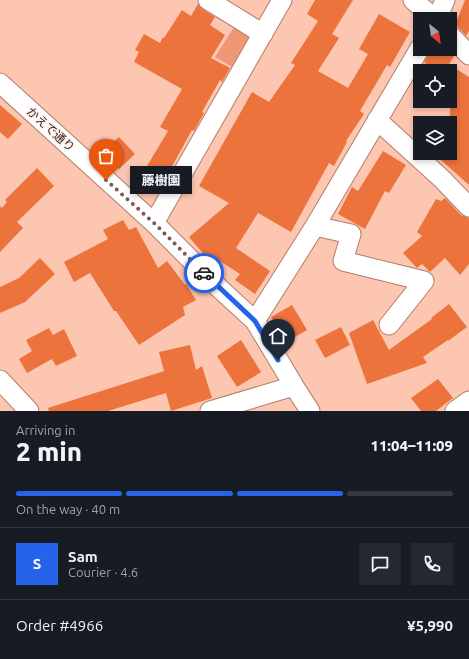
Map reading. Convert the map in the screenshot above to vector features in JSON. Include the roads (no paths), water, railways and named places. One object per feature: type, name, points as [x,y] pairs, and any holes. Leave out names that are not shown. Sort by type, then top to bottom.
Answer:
[{"type":"street","points":[[208,0],[263,34]]},
{"type":"street","points":[[154,223],[282,0]]},
{"type":"street","points":[[412,0],[427,12]]},
{"type":"street","points":[[439,12],[445,0]]},
{"type":"street","points":[[457,42],[469,55]]},
{"type":"street","points":[[255,321],[315,226],[415,56]]},
{"type":"street","name":"かえで通り","points":[[0,83],[154,223],[218,288],[255,321],[310,411]]},
{"type":"street","points":[[377,120],[441,178],[469,207]]},
{"type":"street","points":[[315,226],[351,234],[342,261],[424,281],[389,325]]},
{"type":"street","points":[[0,380],[29,411]]},
{"type":"street","points":[[210,411],[294,386]]},
{"type":"street","points":[[455,411],[469,401]]},
{"type":"place","name":"藤樹園","points":[[106,180]]}]
